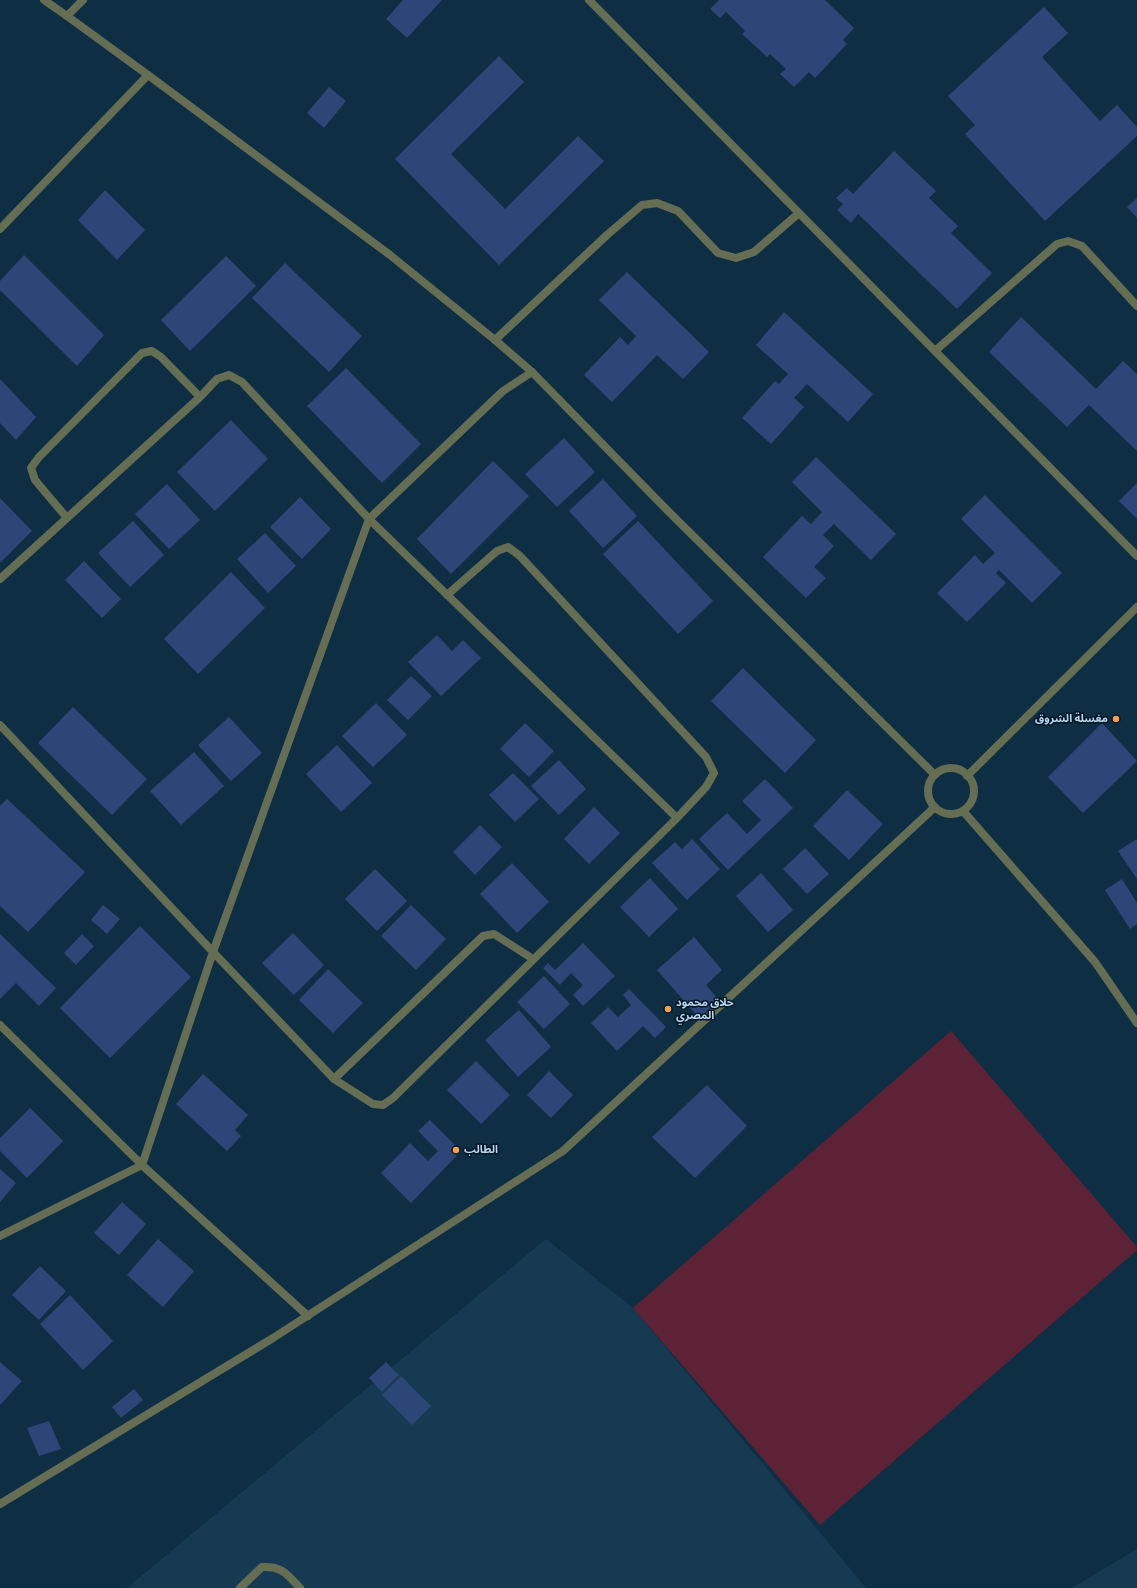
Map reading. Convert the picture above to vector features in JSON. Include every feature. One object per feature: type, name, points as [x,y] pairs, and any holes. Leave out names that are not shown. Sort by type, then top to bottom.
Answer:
[{"type":"street","points":[[44,0],[148,75],[390,255],[496,340],[532,372],[667,510],[935,775]]},
{"type":"street","points":[[67,16],[83,0]]},
{"type":"street","points":[[589,0],[1137,556]]},
{"type":"street","points":[[0,229],[148,75]]},
{"type":"street","points":[[496,340],[607,235],[642,205],[658,203],[678,211],[718,253],[736,258],[754,252],[799,213]]},
{"type":"street","points":[[935,351],[1057,244],[1068,241],[1082,246],[1137,306]]},
{"type":"street","points":[[67,518],[35,480],[31,468],[39,457],[142,353],[152,352],[161,357],[200,397]]},
{"type":"street","points":[[0,1236],[142,1164],[213,952],[369,519],[503,391],[532,372]]},
{"type":"street","points":[[0,579],[200,397],[217,379],[229,375],[242,382],[369,519],[677,818]]},
{"type":"street","points":[[0,725],[334,1079],[373,1104],[383,1105],[393,1098],[677,818],[706,787],[714,773],[706,757],[520,556],[508,547],[497,551],[447,595]]},
{"type":"street","points":[[967,776],[1137,606]]},
{"type":"street","points":[[947,768],[956,768],[964,772],[967,776],[974,787],[970,804],[964,811],[955,814],[946,814],[935,807],[928,795],[928,786],[932,778],[938,772],[947,768]]},
{"type":"street","points":[[0,1504],[308,1316],[563,1151],[935,807]]},
{"type":"street","points":[[964,811],[1095,962],[1137,1023]]},
{"type":"street","points":[[334,1079],[483,936],[494,934],[533,959]]},
{"type":"street","points":[[0,1025],[142,1164],[308,1316]]},
{"type":"street","points":[[240,1588],[262,1567],[274,1566],[285,1572],[300,1588]]},
{"type":"shaded area","points":[[951,1031],[1137,1247],[1137,1250],[820,1525],[633,1308]]},
{"type":"shaded area","points":[[546,1239],[633,1308],[866,1588],[127,1588]]},
{"type":"shaded area","points":[[1137,1549],[1137,1588],[1072,1588]]},
{"type":"building","points":[[403,0],[442,0],[407,38],[386,19]]},
{"type":"building","points":[[719,0],[825,0],[854,28],[843,40],[847,44],[815,78],[809,72],[794,87],[780,74],[786,69],[770,54],[767,57],[742,34],[745,31],[726,12],[720,18],[710,9]]},
{"type":"building","points":[[1044,7],[1068,33],[1042,57],[1100,121],[1117,105],[1137,127],[1137,136],[1045,221],[965,134],[975,125],[948,96]]},
{"type":"building","points":[[499,56],[524,82],[451,154],[505,209],[578,136],[604,161],[499,265],[395,159]]},
{"type":"building","points":[[329,87],[346,101],[324,128],[307,113]]},
{"type":"building","points":[[894,151],[936,191],[929,198],[958,226],[951,233],[992,273],[957,309],[858,214],[851,223],[837,210],[843,204],[836,198],[847,188],[853,194]]},
{"type":"building","points":[[105,190],[145,230],[117,260],[78,220]]},
{"type":"building","points":[[1137,198],[1137,218],[1127,207]]},
{"type":"building","points":[[24,255],[104,335],[77,366],[0,290],[0,281]]},
{"type":"building","points":[[226,256],[256,286],[190,351],[161,320]]},
{"type":"building","points":[[285,263],[362,336],[329,372],[252,298]]},
{"type":"building","points":[[627,272],[709,352],[683,379],[657,355],[612,402],[584,375],[620,337],[628,345],[636,336],[599,300]]},
{"type":"building","points":[[784,312],[873,394],[848,422],[807,384],[794,398],[804,407],[771,444],[742,418],[775,381],[779,384],[788,374],[756,345]]},
{"type":"building","points":[[1021,317],[1096,389],[1123,361],[1137,374],[1137,451],[1089,405],[1067,427],[989,352]]},
{"type":"building","points":[[346,368],[421,444],[382,483],[307,406]]},
{"type":"building","points":[[0,379],[36,417],[16,440],[0,423]]},
{"type":"building","points":[[231,420],[268,459],[215,511],[177,472]]},
{"type":"building","points":[[564,438],[595,472],[557,507],[525,474]]},
{"type":"building","points":[[816,457],[896,534],[871,560],[834,524],[823,535],[834,546],[814,567],[826,578],[806,598],[763,557],[802,516],[811,524],[822,512],[792,482]]},
{"type":"building","points":[[493,461],[529,496],[451,574],[417,539]]},
{"type":"building","points":[[603,479],[637,516],[603,548],[569,511]]},
{"type":"building","points":[[1137,483],[1137,519],[1119,501]]},
{"type":"building","points":[[167,484],[200,520],[169,549],[135,514]]},
{"type":"building","points":[[985,495],[1062,573],[1032,603],[999,570],[996,573],[1006,583],[967,622],[937,593],[975,555],[983,564],[995,553],[961,519]]},
{"type":"building","points":[[300,497],[331,529],[302,559],[270,527]]},
{"type":"building","points":[[0,498],[32,531],[0,563]]},
{"type":"building","points":[[133,521],[164,555],[130,587],[98,553]]},
{"type":"building","points":[[638,521],[713,601],[678,634],[603,554]]},
{"type":"building","points":[[265,533],[296,566],[268,593],[237,559]]},
{"type":"building","points":[[84,561],[121,599],[102,618],[65,580]]},
{"type":"building","points":[[231,572],[265,608],[198,674],[164,639]]},
{"type":"building","points":[[437,635],[452,651],[463,640],[481,658],[441,696],[408,662]]},
{"type":"building","points":[[743,668],[816,740],[785,773],[711,701]]},
{"type":"building","points":[[411,676],[432,696],[408,720],[387,700]]},
{"type":"building","points":[[376,703],[407,735],[373,767],[342,736]]},
{"type":"building","points":[[73,707],[147,779],[112,815],[38,743]]},
{"type":"building","points":[[229,717],[262,753],[231,781],[198,745]]},
{"type":"building","points":[[525,723],[554,751],[529,777],[500,749]]},
{"type":"building","points":[[1102,723],[1137,761],[1083,813],[1048,777]]},
{"type":"building","points":[[337,745],[372,783],[341,812],[306,774]]},
{"type":"building","points":[[194,752],[224,786],[181,825],[150,791]]},
{"type":"building","points":[[559,760],[586,789],[559,815],[531,786]]},
{"type":"building","points":[[513,773],[539,799],[515,822],[489,795]]},
{"type":"building","points":[[765,779],[793,808],[728,870],[699,839],[727,813],[747,834],[761,820],[742,801]]},
{"type":"building","points":[[847,790],[883,824],[849,860],[813,826]]},
{"type":"building","points":[[7,799],[85,872],[28,932],[0,906],[0,806]]},
{"type":"building","points":[[594,807],[620,833],[589,864],[564,839]]},
{"type":"building","points":[[480,825],[502,847],[475,875],[453,852]]},
{"type":"building","points":[[692,839],[720,869],[687,900],[652,863],[675,842],[682,849]]},
{"type":"building","points":[[1137,839],[1137,879],[1118,851]]},
{"type":"building","points":[[805,848],[829,874],[807,894],[783,869]]},
{"type":"building","points":[[512,863],[549,902],[517,933],[480,894]]},
{"type":"building","points":[[375,869],[407,901],[377,931],[345,899]]},
{"type":"building","points":[[761,873],[793,910],[768,932],[736,896]]},
{"type":"building","points":[[650,878],[678,909],[649,937],[620,907]]},
{"type":"building","points":[[1122,879],[1137,903],[1137,924],[1130,929],[1105,890]]},
{"type":"building","points":[[103,905],[120,919],[107,934],[91,920]]},
{"type":"building","points":[[411,905],[446,939],[416,970],[381,936]]},
{"type":"building","points":[[140,926],[191,977],[110,1058],[60,1008]]},
{"type":"building","points":[[293,933],[324,965],[294,995],[262,963]]},
{"type":"building","points":[[0,934],[56,988],[39,1006],[16,983],[0,999]]},
{"type":"building","points":[[82,934],[94,946],[76,965],[64,953]]},
{"type":"building","points":[[694,937],[722,970],[706,985],[719,1000],[699,1018],[657,970]]},
{"type":"building","points":[[583,943],[615,976],[583,1006],[573,995],[583,985],[571,973],[560,985],[543,968],[548,963],[555,970]]},
{"type":"building","points":[[328,969],[363,1003],[333,1033],[299,1000]]},
{"type":"building","points":[[544,976],[570,1004],[544,1029],[517,1002]]},
{"type":"building","points":[[629,989],[666,1027],[655,1038],[643,1026],[617,1051],[591,1023],[608,1007],[618,1017],[631,1005],[623,995]]},
{"type":"building","points":[[519,1010],[551,1047],[518,1077],[485,1040]]},
{"type":"building","points":[[476,1061],[510,1095],[481,1124],[447,1090]]},
{"type":"building","points":[[549,1071],[573,1095],[551,1118],[527,1095]]},
{"type":"building","points":[[203,1074],[248,1115],[235,1130],[241,1136],[227,1151],[176,1104]]},
{"type":"building","points":[[707,1085],[747,1126],[695,1178],[652,1137]]},
{"type":"building","points":[[30,1108],[63,1141],[27,1178],[0,1151],[0,1138]]},
{"type":"building","points":[[430,1120],[461,1151],[411,1203],[381,1173],[410,1143],[428,1161],[438,1151],[418,1131]]},
{"type":"building","points":[[0,1169],[16,1183],[0,1202]]},
{"type":"building","points":[[122,1202],[146,1224],[119,1255],[94,1233]]},
{"type":"building","points":[[158,1239],[194,1271],[163,1307],[127,1275]]},
{"type":"building","points":[[40,1266],[66,1291],[39,1320],[12,1295]]},
{"type":"building","points":[[70,1295],[113,1341],[83,1370],[40,1324]]},
{"type":"building","points":[[0,1362],[22,1381],[0,1405]]},
{"type":"building","points":[[386,1362],[399,1375],[382,1392],[369,1378]]},
{"type":"building","points":[[401,1376],[431,1406],[412,1425],[382,1395]]},
{"type":"building","points":[[134,1389],[143,1400],[121,1418],[112,1407]]},
{"type":"building","points":[[49,1421],[61,1449],[39,1456],[27,1428]]},
{"type":"place","name":"مغسلة الشروق","points":[[1116,719]]},
{"type":"place","name":"حلاق محمود المصري","points":[[668,1009]]},
{"type":"place","name":"الطالب","points":[[456,1150]]}]
